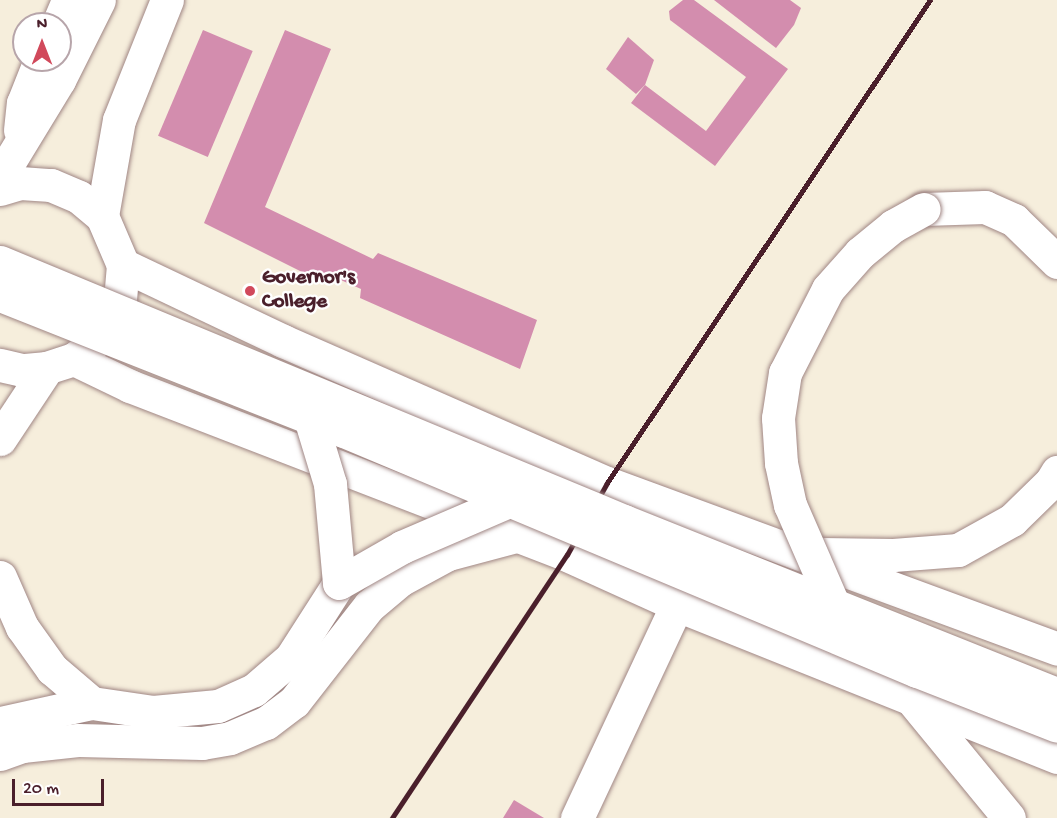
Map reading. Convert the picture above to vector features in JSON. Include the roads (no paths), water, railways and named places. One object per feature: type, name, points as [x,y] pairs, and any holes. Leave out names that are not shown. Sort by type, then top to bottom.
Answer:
[{"type":"main road","points":[[0,177],[59,80],[99,0]]},
{"type":"main road","points":[[102,216],[119,120],[166,0]]},
{"type":"main road","points":[[17,150],[23,104],[35,72]]},
{"type":"main road","points":[[0,189],[20,183],[51,185],[79,196],[102,216],[123,265],[120,302],[103,335],[60,363],[0,439]]},
{"type":"main road","points":[[834,606],[790,505],[781,463],[778,418],[785,373],[828,289],[860,253],[893,226],[924,209],[985,207],[1014,220],[1057,262]]},
{"type":"main road","points":[[0,262],[834,606],[1057,694]]},
{"type":"main road","points":[[123,265],[283,341],[607,483],[1057,649]]},
{"type":"main road","points":[[0,295],[310,418],[1057,726]]},
{"type":"main road","points":[[0,365],[22,370],[60,363],[130,386],[516,536],[676,605],[1057,757]]},
{"type":"main road","points":[[310,418],[330,484],[339,583]]},
{"type":"main road","points":[[794,552],[893,555],[958,550],[1012,520],[1051,482],[1057,472]]},
{"type":"main road","points":[[0,723],[92,703],[153,712],[181,712],[218,706],[254,690],[291,658],[339,583],[402,547],[509,501]]},
{"type":"main road","points":[[0,754],[22,746],[78,740],[202,743],[239,734],[266,723],[294,702],[369,606],[400,580],[448,554],[516,536]]},
{"type":"main road","points":[[0,577],[22,627],[46,661],[92,703]]},
{"type":"main road","points":[[577,818],[676,605]]},
{"type":"main road","points":[[912,700],[1009,818]]},
{"type":"railway","points":[[392,818],[567,555],[607,483],[930,0]]},
{"type":"place","name":"Governor's College","points":[[250,291]]}]
